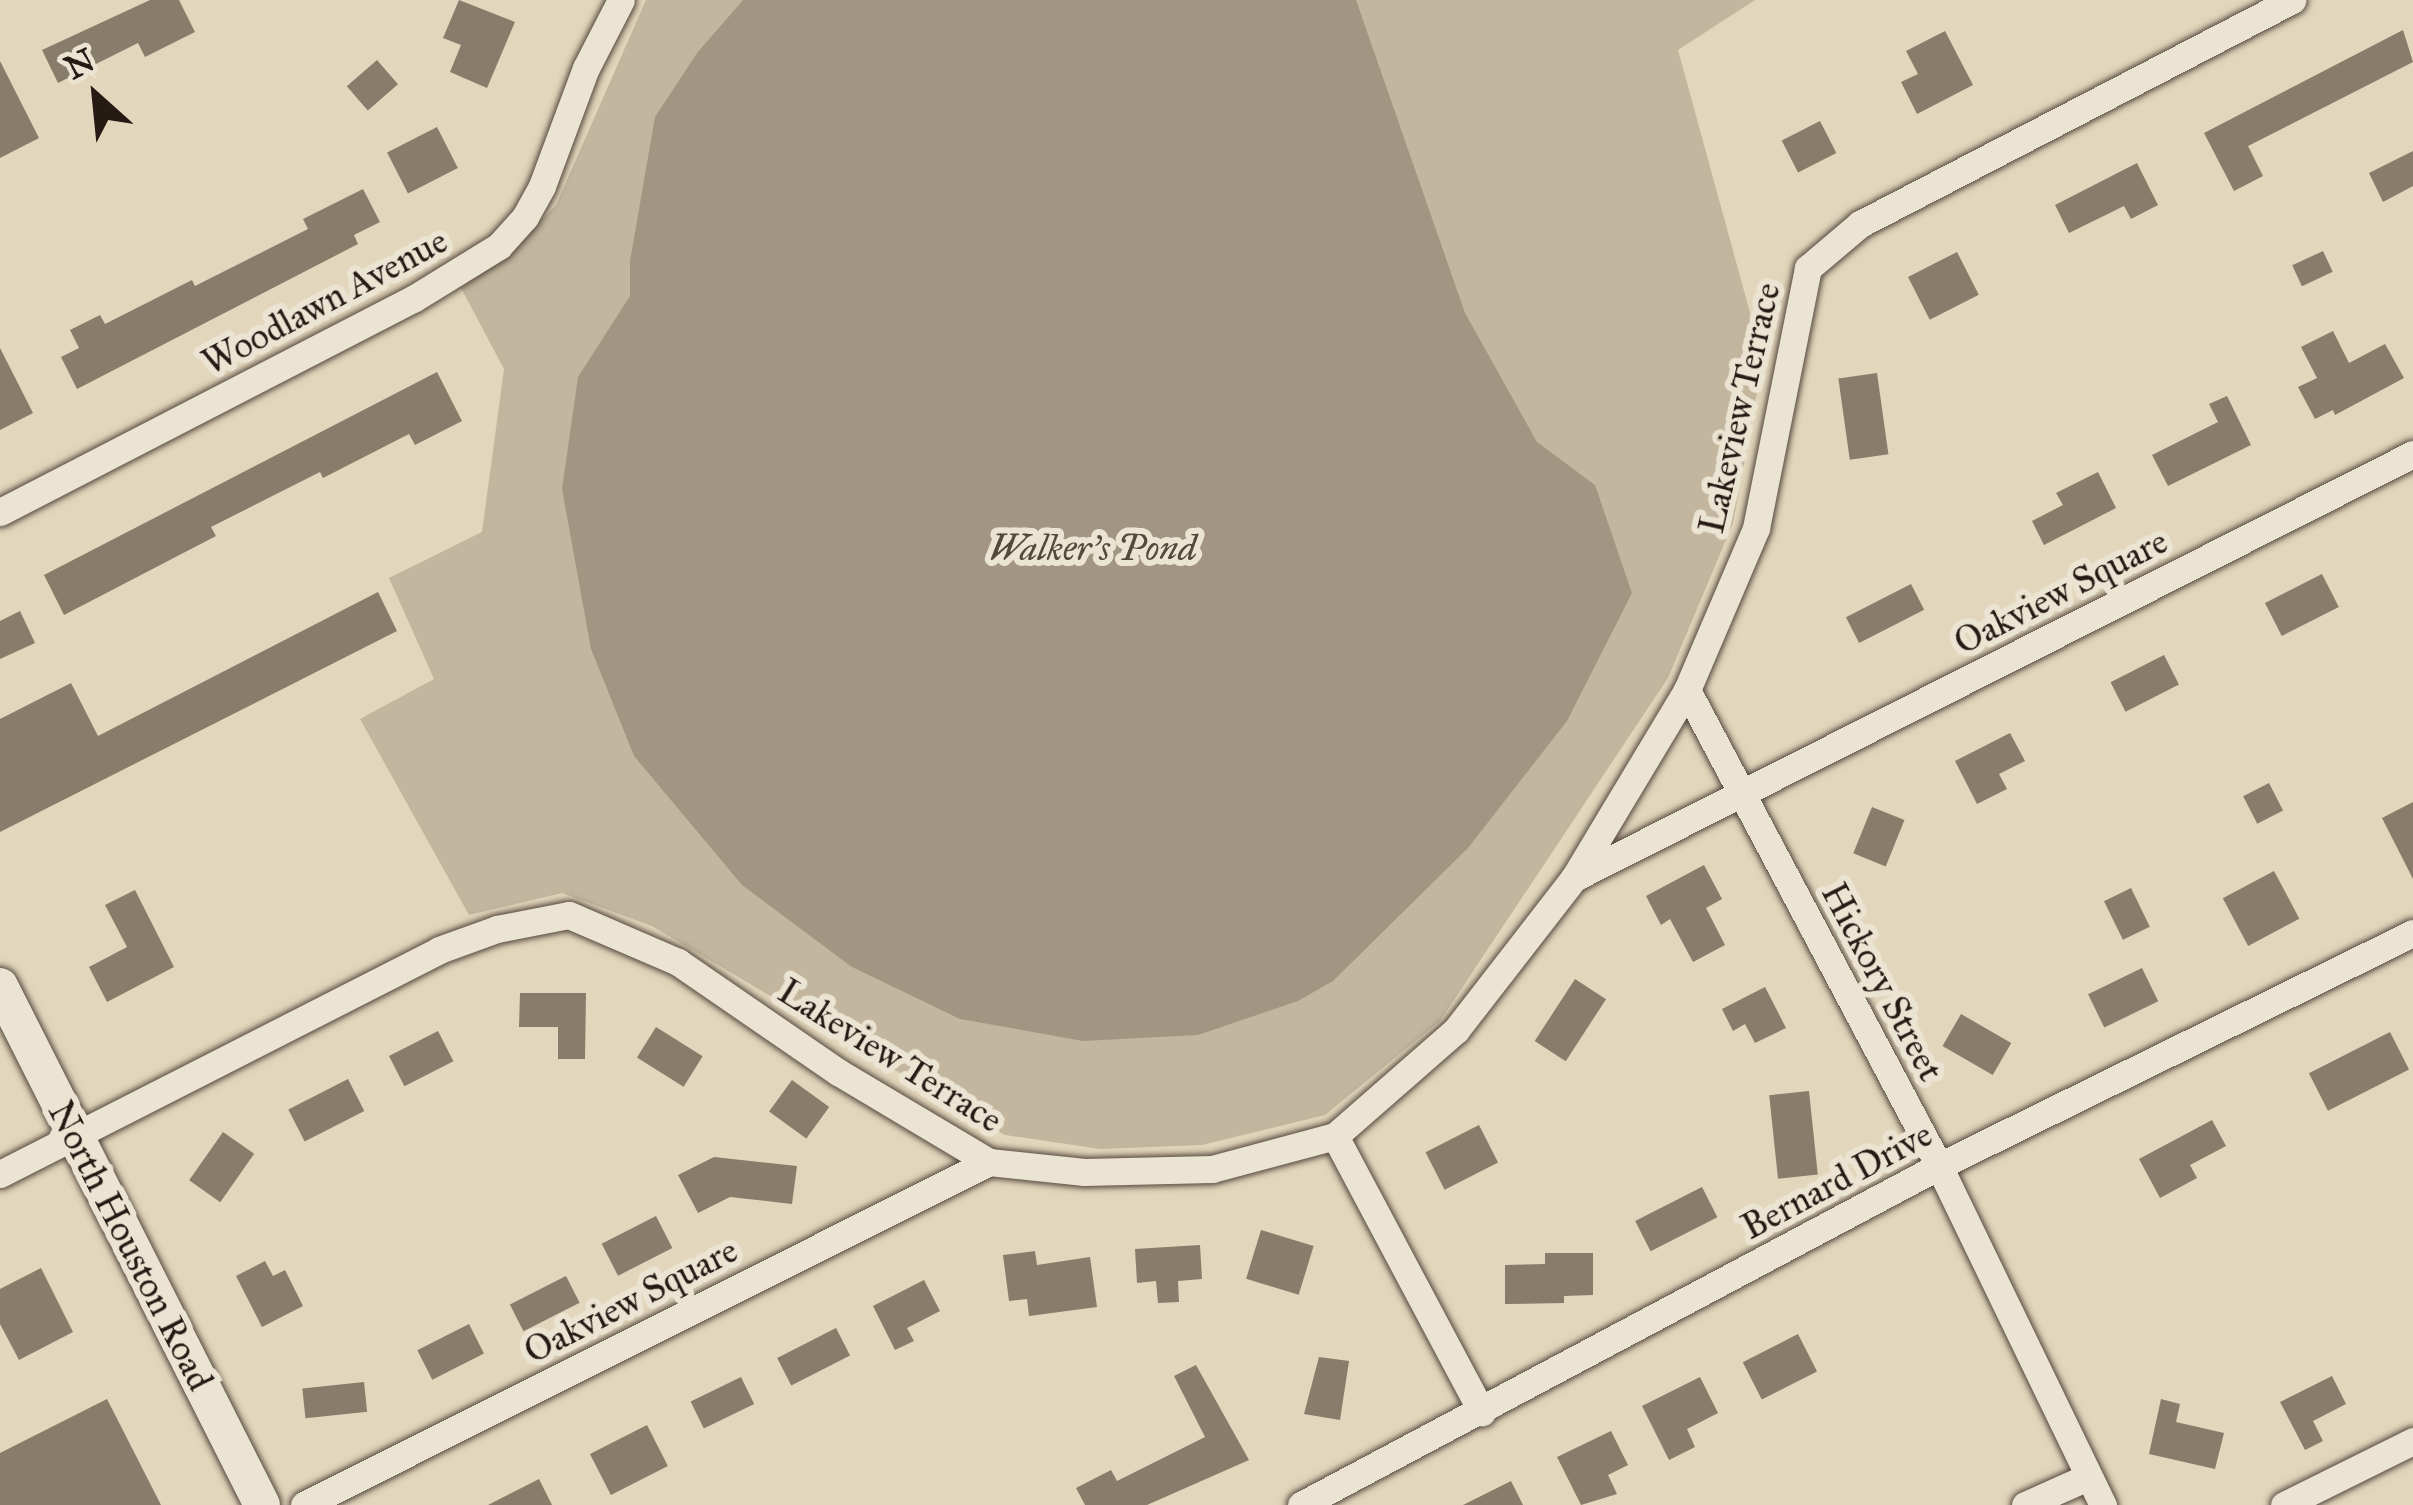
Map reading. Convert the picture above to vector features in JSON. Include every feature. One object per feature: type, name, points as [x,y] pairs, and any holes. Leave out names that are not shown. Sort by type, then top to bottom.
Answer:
[{"type":"street","name":"Woodlawn Avenue","points":[[0,512],[413,299],[499,246],[525,217],[542,186],[586,68],[621,0]]},
{"type":"street","name":"Lakeview Terrace","points":[[0,1174],[440,950],[497,929],[569,915],[678,962],[838,1072],[989,1162],[1084,1172],[1212,1169],[1335,1136],[1456,1030],[1574,878],[1687,690],[1756,528],[1808,268],[1860,224],[2292,0]]},
{"type":"street","name":"Oakview Square","points":[[1742,795],[2413,454]]},
{"type":"street","name":"Hickory Street","points":[[1687,690],[1939,1166],[2103,1505]]},
{"type":"street","name":"Lakeview Terrace","points":[[1574,878],[1742,795]]},
{"type":"street","name":"Bernard Drive","points":[[1301,1505],[1939,1166],[2413,933]]},
{"type":"street","name":"North Houston Road","points":[[0,986],[262,1505]]},
{"type":"street","points":[[1335,1136],[1481,1412]]},
{"type":"street","name":"Oakview Square","points":[[304,1505],[989,1162]]},
{"type":"street","points":[[2284,1505],[2413,1441]]},
{"type":"street","points":[[2025,1505],[2088,1477]]},
{"type":"green space","name":"Walker's Pond","points":[[646,0],[1755,0],[1678,50],[1763,360],[1733,523],[1668,678],[1440,1021],[1325,1115],[1202,1145],[1100,1149],[1005,1135],[652,926],[562,893],[469,915],[360,719],[434,679],[389,578],[482,532],[504,369],[461,288],[514,249],[556,205]]},
{"type":"shaded area","name":"Walker's Pond","points":[[743,0],[1356,0],[1465,313],[1537,442],[1595,485],[1632,593],[1567,721],[1468,848],[1333,981],[1298,1001],[1198,1035],[1083,1041],[960,1019],[852,967],[742,885],[634,756],[591,649],[562,489],[578,377],[630,296],[630,261],[655,117],[697,53]]},
{"type":"building","points":[[150,0],[179,0],[195,32],[145,57],[138,43],[58,83],[42,50]]},
{"type":"building","points":[[459,0],[515,22],[487,88],[450,72],[461,45],[443,38]]},
{"type":"building","points":[[2403,30],[2413,62],[2248,146],[2263,176],[2234,191],[2204,133]]},
{"type":"building","points":[[1945,31],[1973,85],[1917,114],[1901,82],[1918,74],[1906,51]]},
{"type":"building","points":[[377,60],[398,84],[368,110],[347,86]]},
{"type":"building","points":[[0,61],[39,138],[0,158]]},
{"type":"building","points":[[1820,121],[1836,153],[1798,173],[1782,141]]},
{"type":"building","points":[[437,127],[458,168],[408,193],[387,152]]},
{"type":"building","points":[[2413,151],[2413,186],[2383,202],[2369,173]]},
{"type":"building","points":[[2137,163],[2158,205],[2131,219],[2124,206],[2069,233],[2055,205]]},
{"type":"building","points":[[363,189],[380,222],[354,235],[358,244],[77,389],[61,357],[79,348],[70,330],[100,315],[105,324],[192,280],[195,286],[308,229],[303,219]]},
{"type":"building","points":[[2323,251],[2333,272],[2302,286],[2292,265]]},
{"type":"building","points":[[1957,252],[1979,295],[1930,320],[1908,277]]},
{"type":"building","points":[[2333,331],[2349,363],[2385,344],[2404,378],[2335,415],[2333,410],[2315,419],[2298,387],[2317,378],[2301,347]]},
{"type":"building","points":[[0,348],[33,413],[0,430]]},
{"type":"building","points":[[437,372],[462,421],[415,445],[409,434],[323,478],[320,472],[211,527],[216,536],[64,615],[44,575]]},
{"type":"building","points":[[1877,373],[1888,454],[1850,460],[1838,378]]},
{"type":"building","points":[[2227,396],[2251,445],[2168,486],[2152,455],[2218,422],[2209,404]]},
{"type":"building","points":[[2098,472],[2116,508],[2044,545],[2032,521],[2063,505],[2056,493]]},
{"type":"building","points":[[2322,574],[2339,607],[2282,636],[2265,603]]},
{"type":"building","points":[[1911,584],[1924,610],[1859,643],[1846,617]]},
{"type":"building","points":[[378,592],[397,631],[0,832],[0,719],[71,683],[98,736]]},
{"type":"building","points":[[20,611],[35,643],[0,659],[0,621]]},
{"type":"building","points":[[2164,655],[2179,684],[2126,712],[2111,682]]},
{"type":"building","points":[[2010,733],[2025,761],[1999,774],[2007,789],[1977,804],[1955,761]]},
{"type":"building","points":[[2269,783],[2283,811],[2257,824],[2243,796]]},
{"type":"building","points":[[2413,802],[2413,879],[2382,818]]},
{"type":"building","points":[[1872,807],[1904,820],[1886,866],[1853,853]]},
{"type":"building","points":[[1704,865],[1722,899],[1706,908],[1725,945],[1693,962],[1670,919],[1661,925],[1646,896]]},
{"type":"building","points":[[2274,871],[2299,919],[2248,946],[2223,898]]},
{"type":"building","points":[[2131,888],[2150,927],[2123,940],[2104,901]]},
{"type":"building","points":[[135,890],[174,967],[107,1002],[89,967],[127,947],[105,905]]},
{"type":"building","points":[[2142,968],[2158,1001],[2104,1028],[2088,994]]},
{"type":"building","points":[[1575,979],[1606,999],[1566,1061],[1535,1041]]},
{"type":"building","points":[[1765,987],[1786,1028],[1755,1043],[1745,1024],[1733,1031],[1722,1009]]},
{"type":"building","points":[[520,993],[586,993],[585,1059],[558,1059],[558,1027],[519,1027]]},
{"type":"building","points":[[1961,1014],[2011,1043],[1993,1075],[1943,1046]]},
{"type":"building","points":[[656,1027],[703,1056],[684,1087],[637,1058]]},
{"type":"building","points":[[438,1031],[453,1061],[404,1086],[389,1056]]},
{"type":"building","points":[[2390,1032],[2409,1069],[2328,1111],[2309,1073]]},
{"type":"building","points":[[348,1079],[364,1111],[305,1141],[288,1109]]},
{"type":"building","points":[[792,1080],[829,1107],[806,1139],[769,1112]]},
{"type":"building","points":[[1809,1091],[1818,1175],[1778,1179],[1769,1095]]},
{"type":"building","points":[[2212,1120],[2226,1146],[2190,1165],[2197,1178],[2160,1198],[2139,1159]]},
{"type":"building","points":[[1479,1125],[1498,1162],[1445,1190],[1426,1152]]},
{"type":"building","points":[[223,1132],[254,1154],[220,1202],[189,1180]]},
{"type":"building","points":[[714,1157],[797,1166],[792,1204],[730,1197],[698,1213],[678,1175]]},
{"type":"building","points":[[1702,1187],[1717,1217],[1651,1251],[1635,1221]]},
{"type":"building","points":[[656,1216],[672,1248],[618,1276],[602,1244]]},
{"type":"building","points":[[1261,1230],[1314,1246],[1299,1295],[1246,1279]]},
{"type":"building","points":[[1200,1245],[1202,1279],[1178,1281],[1179,1302],[1158,1303],[1156,1281],[1137,1283],[1135,1249]]},
{"type":"building","points":[[1035,1251],[1037,1265],[1090,1257],[1097,1307],[1029,1316],[1027,1299],[1009,1301],[1003,1255]]},
{"type":"building","points":[[1545,1253],[1593,1253],[1593,1295],[1564,1296],[1564,1303],[1505,1304],[1505,1265],[1545,1264]]},
{"type":"building","points":[[265,1261],[273,1276],[285,1270],[303,1306],[262,1327],[236,1276]]},
{"type":"building","points":[[41,1268],[73,1332],[19,1360],[0,1324],[0,1289]]},
{"type":"building","points":[[566,1276],[580,1303],[523,1331],[510,1305]]},
{"type":"building","points":[[924,1280],[940,1311],[907,1328],[914,1341],[895,1350],[873,1306]]},
{"type":"building","points":[[469,1324],[484,1353],[432,1380],[417,1350]]},
{"type":"building","points":[[836,1328],[850,1356],[791,1386],[777,1358]]},
{"type":"building","points":[[1798,1334],[1817,1371],[1762,1400],[1743,1362]]},
{"type":"building","points":[[1319,1357],[1349,1361],[1340,1420],[1304,1414]]},
{"type":"building","points":[[1196,1365],[1249,1460],[1147,1505],[1085,1505],[1076,1488],[1111,1470],[1117,1481],[1205,1437],[1174,1376]]},
{"type":"building","points":[[2332,1376],[2346,1404],[2313,1421],[2323,1441],[2305,1450],[2280,1402]]},
{"type":"building","points":[[741,1377],[754,1404],[704,1429],[691,1402]]},
{"type":"building","points":[[1700,1377],[1718,1413],[1687,1429],[1695,1447],[1669,1460],[1642,1406]]},
{"type":"building","points":[[364,1382],[367,1412],[305,1418],[302,1388]]},
{"type":"building","points":[[107,1399],[161,1505],[0,1505],[0,1453]]},
{"type":"building","points":[[2161,1399],[2180,1404],[2176,1422],[2224,1433],[2215,1469],[2149,1454]]},
{"type":"building","points":[[647,1425],[668,1466],[611,1495],[590,1454]]},
{"type":"building","points":[[1611,1431],[1628,1465],[1608,1475],[1617,1494],[1581,1505],[1557,1457]]},
{"type":"building","points":[[539,1479],[552,1505],[488,1505]]},
{"type":"building","points":[[1511,1481],[1523,1505],[1463,1505]]}]
